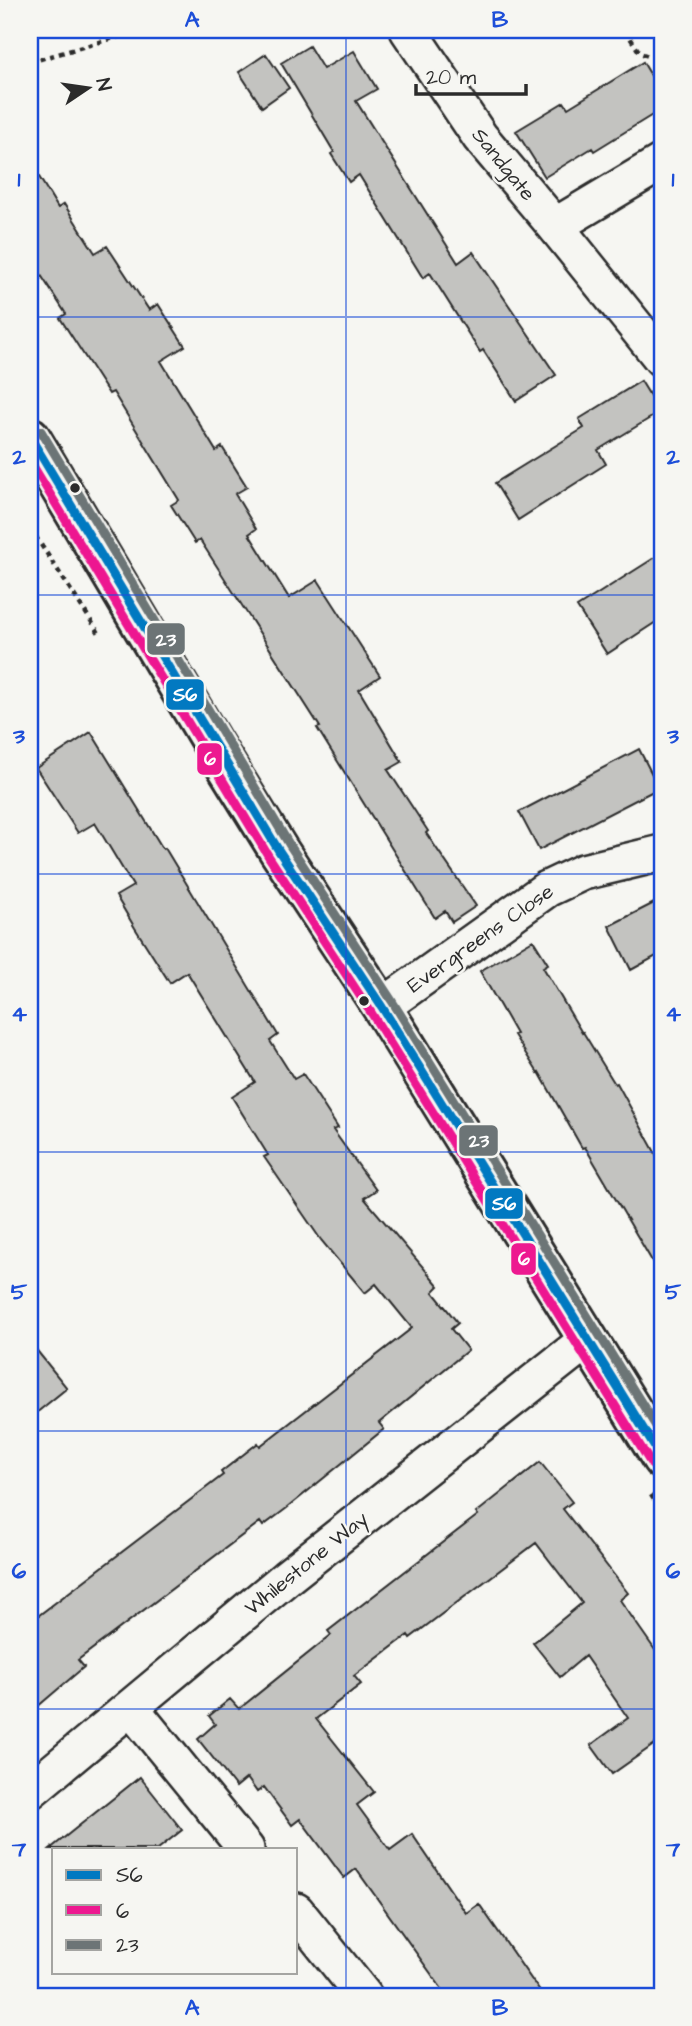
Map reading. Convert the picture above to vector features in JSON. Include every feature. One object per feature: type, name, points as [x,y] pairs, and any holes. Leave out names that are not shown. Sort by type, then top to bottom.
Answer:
[{"type":"main road","points":[[30,437],[279,852],[382,1007],[662,1459]]},
{"type":"street","name":"Sandgate","points":[[408,30],[480,137],[662,359]]},
{"type":"street","points":[[555,226],[662,162]]},
{"type":"street","name":"Evergreens Close","points":[[382,1007],[547,889],[583,872],[662,853]]},
{"type":"street","name":"Whilestone Way","points":[[30,1791],[286,1578],[587,1340]]},
{"type":"street","points":[[131,1708],[245,1848]]},
{"type":"street","points":[[298,1914],[364,1996]]},
{"type":"path","points":[[30,62],[142,30]]},
{"type":"path","points":[[625,30],[640,52],[662,61]]},
{"type":"building","points":[[309,46],[323,69],[354,51],[377,89],[356,101],[458,263],[473,252],[556,375],[516,401],[483,350],[480,352],[430,273],[423,278],[359,175],[349,182],[281,63]]},
{"type":"building","points":[[266,54],[289,88],[262,107],[239,72]]},
{"type":"building","points":[[643,62],[662,94],[662,109],[594,151],[592,148],[545,177],[516,131],[564,102],[568,108]]},
{"type":"building","points":[[30,162],[58,208],[64,204],[95,253],[107,246],[149,310],[158,304],[185,346],[161,361],[216,451],[222,447],[247,487],[235,494],[256,529],[249,534],[289,598],[318,580],[380,676],[359,690],[402,762],[388,770],[428,831],[426,833],[476,906],[452,922],[445,911],[435,918],[317,728],[320,727],[200,540],[195,543],[171,505],[179,500],[113,392],[109,394],[60,318],[66,314],[30,258]]},
{"type":"building","points":[[641,381],[660,412],[598,450],[606,464],[518,520],[495,483],[584,428],[579,419]]},
{"type":"building","points":[[662,553],[662,618],[607,654],[577,607]]},
{"type":"building","points":[[91,732],[278,1035],[270,1041],[294,1079],[303,1074],[338,1128],[333,1130],[376,1190],[364,1198],[439,1286],[433,1292],[458,1323],[451,1329],[468,1350],[379,1423],[384,1429],[287,1508],[263,1526],[260,1522],[78,1660],[84,1667],[30,1713],[30,1622],[223,1475],[221,1472],[258,1443],[260,1446],[412,1328],[376,1284],[365,1293],[321,1240],[264,1157],[268,1155],[232,1097],[255,1082],[187,972],[170,983],[135,928],[116,896],[133,886],[95,823],[78,833],[36,768]]},
{"type":"building","points":[[639,749],[659,788],[539,850],[519,812]]},
{"type":"building","points":[[662,899],[662,953],[631,970],[609,926]]},
{"type":"building","points":[[533,940],[548,964],[543,967],[582,1033],[615,1084],[617,1083],[662,1165],[662,1278],[585,1147],[582,1148],[539,1072],[514,1035],[516,1034],[480,971]]},
{"type":"building","points":[[30,1342],[67,1388],[30,1418]]},
{"type":"building","points":[[540,1462],[572,1502],[563,1509],[628,1593],[620,1600],[662,1660],[662,1739],[612,1774],[591,1745],[628,1718],[585,1656],[560,1677],[533,1643],[582,1603],[536,1543],[410,1638],[408,1635],[354,1676],[361,1684],[316,1719],[374,1792],[357,1805],[390,1850],[412,1834],[466,1913],[479,1904],[543,1996],[447,1996],[356,1869],[344,1878],[300,1819],[292,1825],[264,1787],[257,1792],[247,1778],[236,1787],[198,1739],[215,1724],[209,1716],[230,1699],[239,1709],[331,1635],[328,1631],[478,1515],[476,1513]]},
{"type":"building","points":[[140,1777],[182,1830],[159,1848],[50,1849]]},
{"type":"transit line","name":"23","points":[[41,431],[289,844],[392,1001],[662,1436]]},
{"type":"transit line","name":"S6","points":[[30,437],[279,851],[382,1007],[662,1459]]},
{"type":"transit line","name":"6","points":[[30,461],[269,857],[372,1014],[652,1465]]}]
